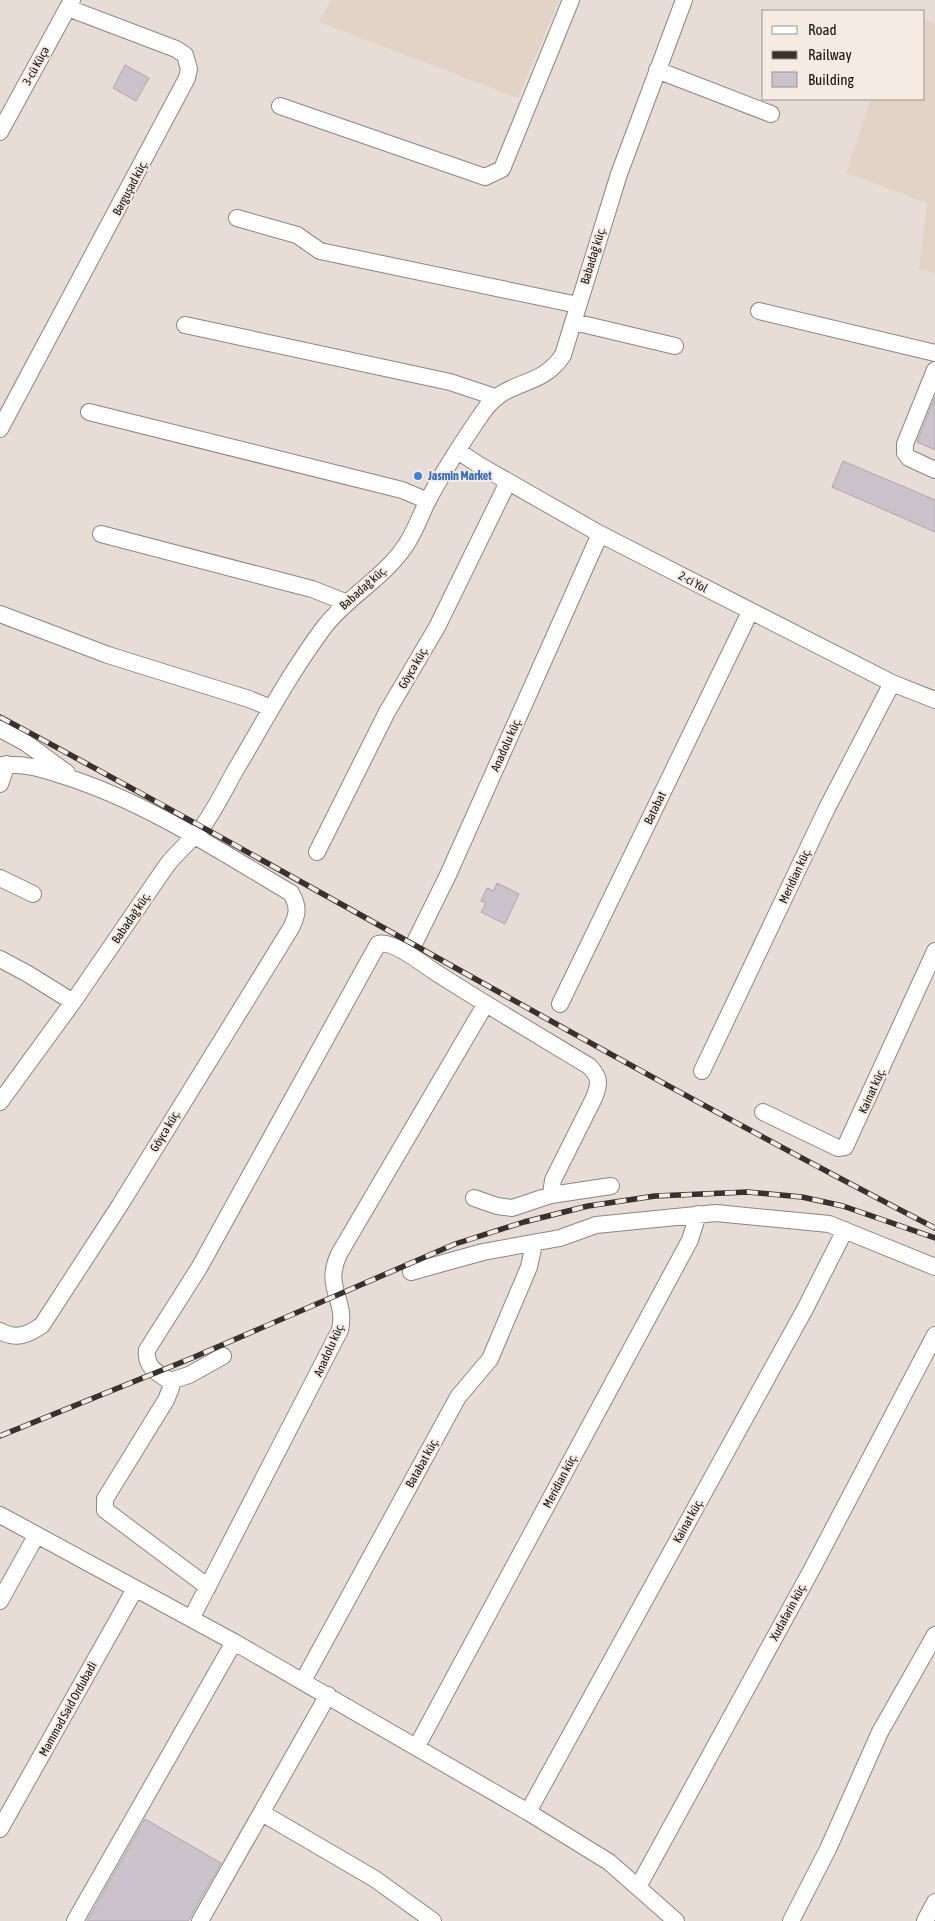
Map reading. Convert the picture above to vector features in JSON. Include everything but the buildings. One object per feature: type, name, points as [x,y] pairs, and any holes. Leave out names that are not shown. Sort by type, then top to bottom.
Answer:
[{"type":"street","points":[[280,106],[485,177],[502,169],[571,0]]},
{"type":"street","name":"Babadağ küç.","points":[[2,1094],[73,1002],[167,865],[209,817],[271,708],[324,627],[345,602],[369,584],[396,558],[409,540],[428,501],[458,451],[495,397],[516,385],[545,375],[555,367],[563,354],[602,224],[684,0]]},
{"type":"street","name":"3-cü Küçə","points":[[0,132],[70,4]]},
{"type":"street","name":"Bərguşad küç.","points":[[0,429],[90,264],[190,70],[185,55],[176,49],[70,4]]},
{"type":"street","points":[[657,70],[771,114]]},
{"type":"street","points":[[237,218],[297,235],[320,251],[578,305]]},
{"type":"street","points":[[759,311],[935,353]]},
{"type":"street","points":[[574,322],[675,346]]},
{"type":"street","points":[[185,326],[450,382],[495,397]]},
{"type":"street","points":[[935,370],[930,398],[905,444],[904,453],[909,458],[935,470]]},
{"type":"street","points":[[89,412],[402,490],[428,501]]},
{"type":"street","name":"2-ci Yol","points":[[458,451],[508,482],[600,534],[892,683],[935,700]]},
{"type":"street","name":"Göycə küç.","points":[[317,852],[387,712],[437,627],[508,482]]},
{"type":"street","points":[[101,534],[312,590],[345,602]]},
{"type":"street","name":"Anadolu küç.","points":[[409,954],[448,875],[600,534]]},
{"type":"street","name":"Batabat","points":[[560,1004],[750,612]]},
{"type":"street","points":[[0,614],[108,655],[249,699],[271,708]]},
{"type":"street","name":"Meridian küç.","points":[[702,1071],[827,808],[892,683]]},
{"type":"street","points":[[0,729],[26,743],[79,781]]},
{"type":"street","points":[[0,784],[4,764],[28,765],[105,790],[140,806],[193,836]]},
{"type":"street","name":"Göycə küç.","points":[[0,1331],[16,1336],[29,1335],[42,1325],[120,1206],[297,916],[297,904],[291,893],[193,836]]},
{"type":"street","points":[[0,878],[33,894]]},
{"type":"street","points":[[208,1587],[105,1510],[105,1499],[166,1400],[171,1388],[170,1381],[150,1365],[146,1359],[147,1350],[204,1260],[378,944],[386,944],[409,954],[485,1005],[589,1066],[598,1075],[599,1085],[594,1098],[553,1180],[551,1195]]},
{"type":"street","name":"Kainat küç.","points":[[763,1112],[838,1148],[845,1147],[935,951]]},
{"type":"street","points":[[0,959],[73,1002]]},
{"type":"street","name":"Anadolu küç.","points":[[190,1619],[340,1330],[342,1308],[336,1296],[332,1274],[339,1254],[485,1005]]},
{"type":"street","points":[[474,1198],[497,1206],[512,1208],[551,1195],[611,1186]]},
{"type":"street","points":[[411,1272],[483,1252],[534,1244],[596,1225],[716,1213],[807,1220],[829,1224],[935,1267]]},
{"type":"street","name":"Meridian küç.","points":[[417,1746],[690,1240],[698,1214]]},
{"type":"street","name":"Kainat küç.","points":[[528,1812],[805,1309],[845,1230]]},
{"type":"street","name":"Batabat küç.","points":[[304,1681],[458,1397],[490,1359],[529,1267],[534,1244]]},
{"type":"street","name":"Xudafərin küç.","points":[[638,1887],[802,1587],[935,1335]]},
{"type":"street","points":[[170,1381],[188,1375],[223,1356]]},
{"type":"street","points":[[0,1515],[304,1681],[528,1812],[609,1862],[676,1921]]},
{"type":"street","points":[[0,1601],[36,1536]]},
{"type":"street","name":"Məmməd Səid Ordubadi","points":[[0,1829],[136,1589]]},
{"type":"street","points":[[791,1921],[828,1849],[880,1732],[935,1635]]},
{"type":"street","points":[[75,1921],[234,1642]]},
{"type":"street","points":[[200,1921],[328,1695]]},
{"type":"street","points":[[262,1813],[375,1879],[433,1921]]},
{"type":"street","points":[[924,1921],[935,1902]]},
{"type":"shaded area","points":[[331,0],[559,0],[518,98],[319,22]]},
{"type":"shaded area","points":[[925,19],[935,23],[935,274],[919,269],[927,203],[846,173],[871,100],[925,100]]},
{"type":"railway","points":[[0,717],[234,844],[700,1103],[935,1228]]},
{"type":"railway","points":[[0,1436],[192,1358],[455,1244],[524,1222],[588,1206],[655,1196],[748,1192],[802,1197],[843,1206],[935,1238]]},
{"type":"place","name":"Jasmin Market","points":[[418,476]]}]
